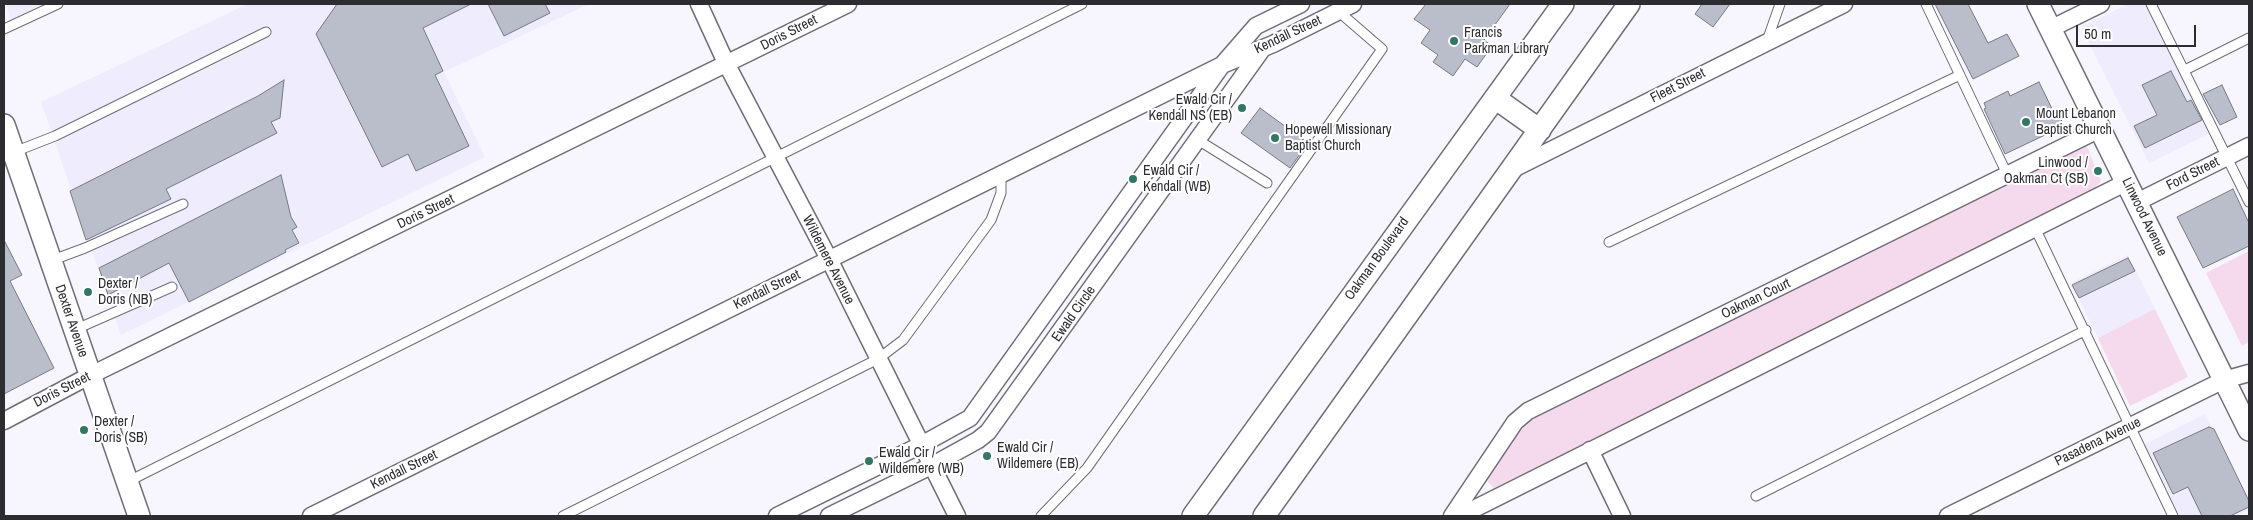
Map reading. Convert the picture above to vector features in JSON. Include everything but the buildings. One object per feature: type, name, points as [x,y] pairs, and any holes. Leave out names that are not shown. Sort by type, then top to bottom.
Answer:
[{"type":"street","name":"Wildemere Avenue","points":[[698,4],[727,64],[829,259],[957,516]]},
{"type":"street","name":"Doris Street","points":[[4,421],[89,376],[848,4]]},
{"type":"street","name":"Kendall Street","points":[[1222,64],[1256,26],[1301,4]]},
{"type":"street","name":"Oakman Boulevard","points":[[1193,516],[1563,4]]},
{"type":"street","points":[[1264,516],[1629,4]]},
{"type":"street","name":"Fleet Street","points":[[1513,169],[1844,4]]},
{"type":"street","name":"Linwood Avenue","points":[[2038,4],[2249,430]]},
{"type":"street","points":[[2050,29],[2101,4]]},
{"type":"street","name":"Kendall Street","points":[[311,516],[1222,64],[1263,48],[1345,7]]},
{"type":"street","name":"Ewald Circle","points":[[829,516],[932,466],[978,440],[997,423],[1263,48]]},
{"type":"street","name":"Ewald Circle","points":[[777,516],[961,425],[979,408],[1222,64]]},
{"type":"street","points":[[1495,98],[1540,130]]},
{"type":"street","name":"Dexter Avenue","points":[[4,124],[138,516]]},
{"type":"street","name":"Oakman Court","points":[[1452,516],[1515,422],[1528,411],[2100,129]]},
{"type":"street","name":"Ford Street","points":[[2137,202],[2249,146]]},
{"type":"street","points":[[1460,516],[2127,182]]},
{"type":"street","name":"Pasadena Avenue","points":[[1948,516],[2224,380],[2249,373]]},
{"type":"street","points":[[1590,450],[1622,516]]},
{"type":"lane","points":[[4,29],[58,4]]},
{"type":"lane","points":[[127,482],[1082,4]]},
{"type":"lane","points":[[1768,41],[1780,4]]},
{"type":"lane","points":[[1926,4],[2007,174]]},
{"type":"lane","points":[[2151,4],[2249,202]]},
{"type":"lane","points":[[1041,516],[1087,468],[1382,49],[1345,7]]},
{"type":"lane","points":[[13,152],[55,136],[266,32]]},
{"type":"lane","points":[[2185,70],[2249,38]]},
{"type":"lane","points":[[1609,242],[1960,75]]},
{"type":"lane","points":[[1198,140],[1266,183]]},
{"type":"lane","points":[[563,516],[878,359],[903,340],[991,220],[1001,193],[1001,174]]},
{"type":"lane","points":[[50,261],[85,248],[183,204]]},
{"type":"lane","points":[[2036,228],[2173,516]]},
{"type":"lane","points":[[74,330],[172,287]]},
{"type":"lane","points":[[1756,496],[2086,330]]},
{"type":"shaded area","points":[[6,4],[46,4],[11,21]]},
{"type":"shaded area","points":[[248,4],[589,4],[444,72],[485,157],[121,335],[41,102]]},
{"type":"shaded area","points":[[2128,4],[2145,4],[2209,134],[2149,163],[2081,27]]},
{"type":"shaded area","points":[[2079,145],[2087,147],[2101,181],[2093,191],[1494,488],[1485,479],[1517,434],[1539,414]]},
{"type":"shaded area","points":[[2249,251],[2249,342],[2242,346],[2206,273]]},
{"type":"shaded area","points":[[2128,255],[2155,309],[2098,338],[2071,283]]},
{"type":"shaded area","points":[[2155,309],[2188,377],[2130,406],[2098,338]]},
{"type":"shaded area","points":[[2205,414],[2249,503],[2249,510],[2236,516],[2180,516],[2145,444]]},
{"type":"place","name":"Francis Parkman Library","points":[[1454,41]]},
{"type":"place","name":"Ewald Cir / Kendall NS (EB)","points":[[1242,108]]},
{"type":"place","name":"Mount Lebanon Baptist Church","points":[[2026,122]]},
{"type":"place","name":"Hopewell Missionary Baptist Church","points":[[1275,138]]},
{"type":"place","name":"Linwood / Oakman Ct (SB)","points":[[2098,171]]},
{"type":"place","name":"Ewald Cir / Kendall (WB)","points":[[1133,179]]},
{"type":"place","name":"Dexter / Doris (NB)","points":[[88,292]]},
{"type":"place","name":"Dexter / Doris (SB)","points":[[84,430]]},
{"type":"place","name":"Ewald Cir / Wildemere (EB)","points":[[987,456]]},
{"type":"place","name":"Ewald Cir / Wildemere (WB)","points":[[869,461]]}]
